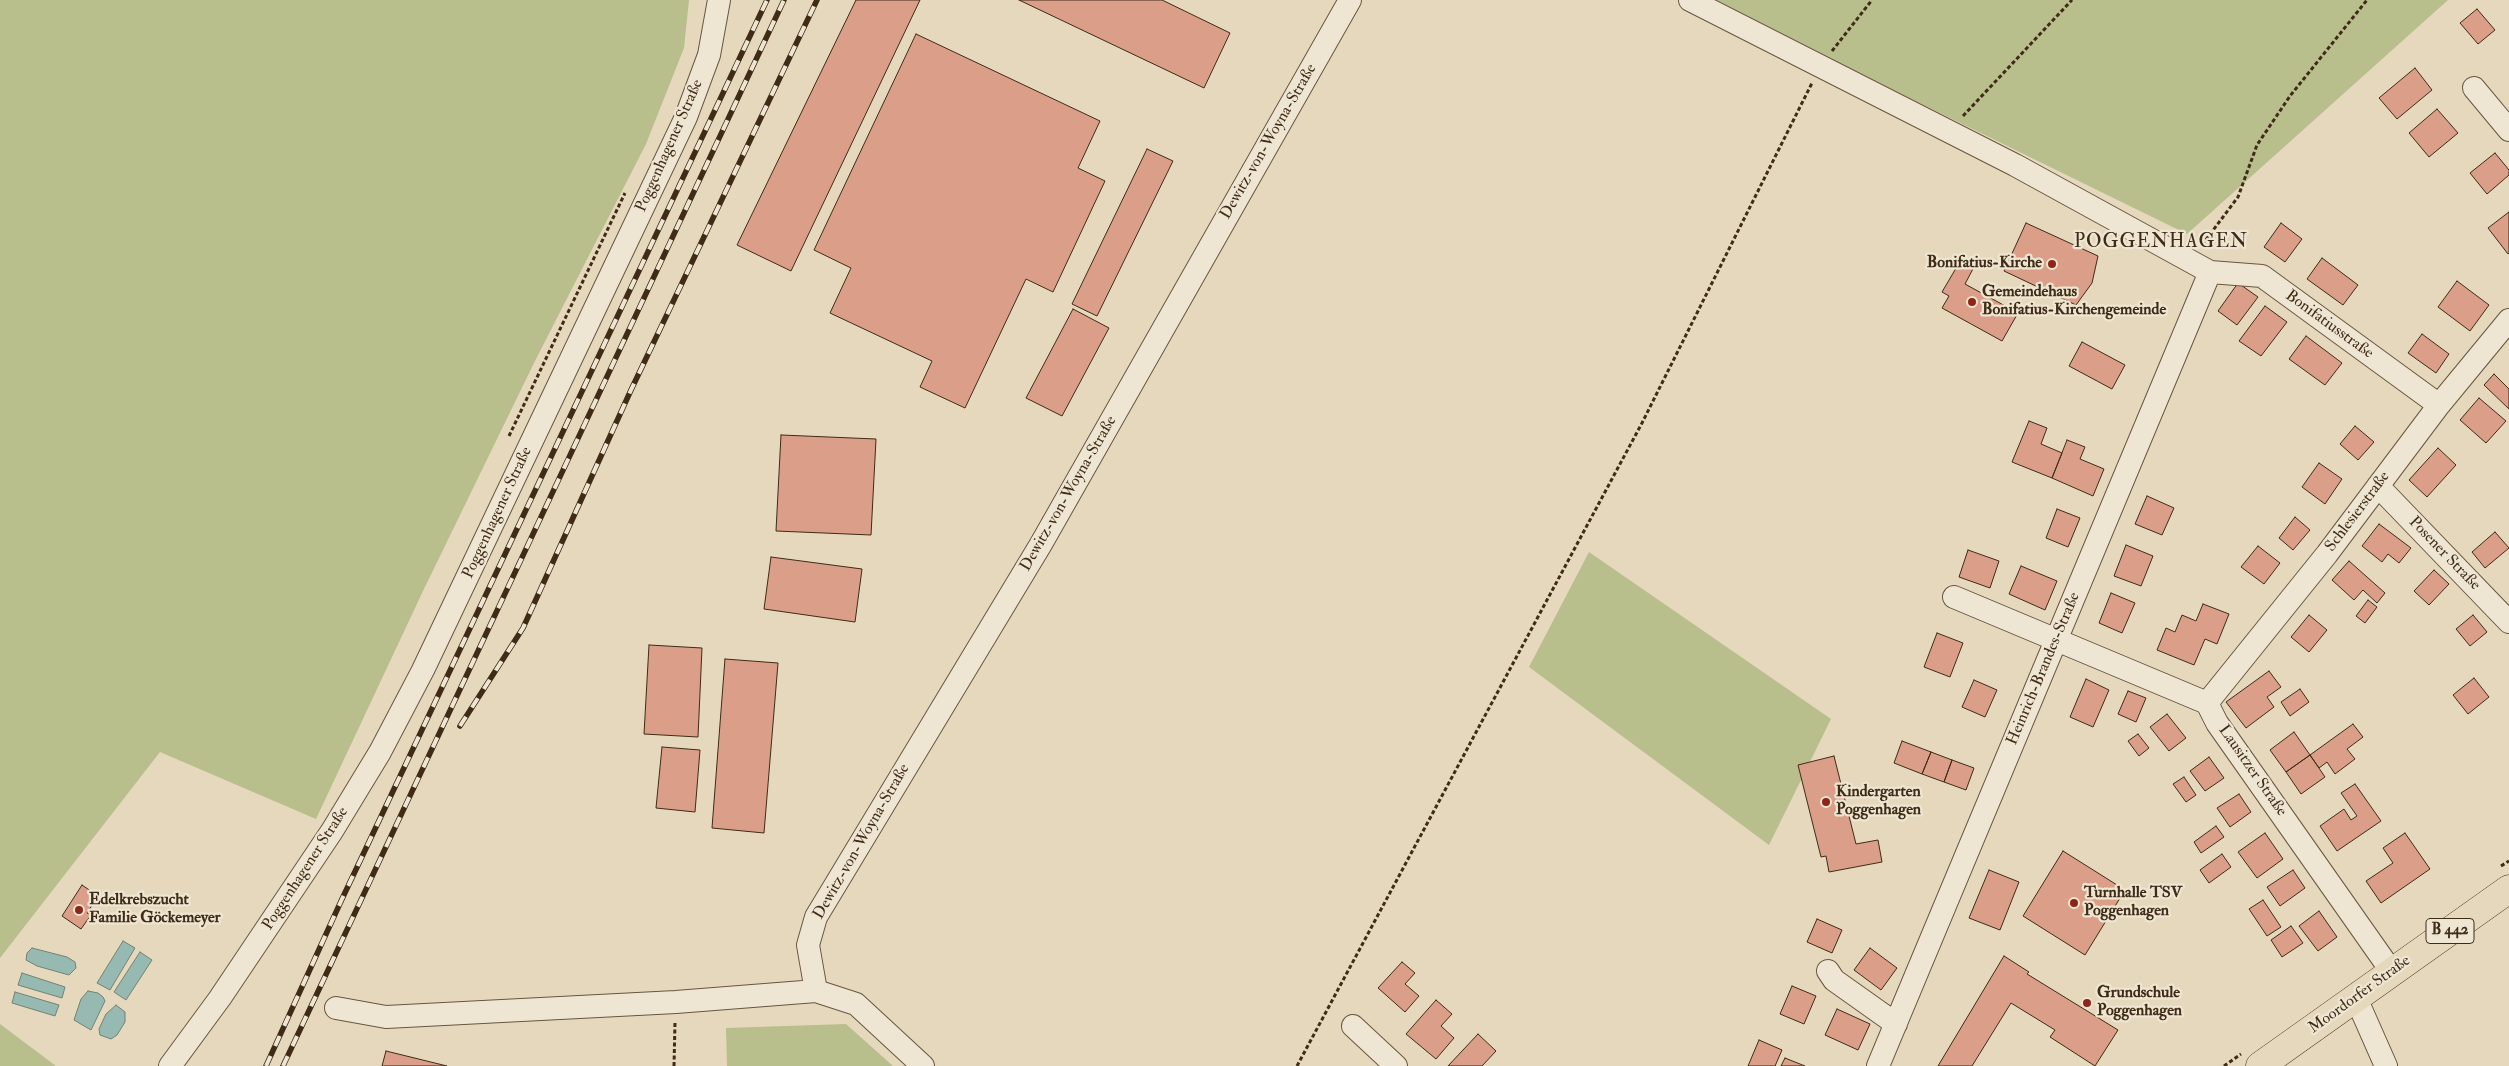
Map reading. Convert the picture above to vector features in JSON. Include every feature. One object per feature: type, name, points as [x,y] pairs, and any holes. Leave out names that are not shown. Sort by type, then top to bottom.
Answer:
[{"type":"main road","name":"Moordorfer Straße","points":[[2260,1066],[2509,889]]},
{"type":"street","name":"Poggenhagener Straße","points":[[170,1066],[220,998],[332,831],[380,752],[423,670],[686,117],[709,55],[719,0]]},
{"type":"street","name":"Dewitz-von-Woyna-Straße","points":[[816,991],[808,945],[816,918],[1041,544],[1350,0]]},
{"type":"street","points":[[1690,0],[2015,165],[2210,272]]},
{"type":"street","points":[[2474,88],[2509,130]]},
{"type":"street","name":"Bonifatiusstraße","points":[[2210,272],[2262,276],[2439,405]]},
{"type":"street","name":"Heinrich-Brandes-Straße","points":[[1878,1066],[2210,272]]},
{"type":"street","name":"Schlesierstraße","points":[[2207,703],[2378,486],[2439,405],[2509,320]]},
{"type":"street","name":"Posener Straße","points":[[2378,486],[2509,622]]},
{"type":"street","points":[[1954,597],[2207,703]]},
{"type":"street","name":"Lausitzer Straße","points":[[2207,703],[2217,723],[2392,972]]},
{"type":"street","points":[[1828,971],[1834,980],[1896,1024]]},
{"type":"street","points":[[336,1008],[386,1017],[676,1002],[816,991],[856,1004],[923,1066]]},
{"type":"street","points":[[2356,998],[2386,1066]]},
{"type":"street","points":[[1353,1026],[1396,1066]]},
{"type":"path","points":[[1298,1066],[1642,423],[1820,66],[1872,0]]},
{"type":"path","points":[[1949,132],[2072,0]]},
{"type":"path","points":[[2190,261],[2238,197],[2257,145],[2290,96],[2368,0]]},
{"type":"path","points":[[508,438],[628,187]]},
{"type":"path","points":[[674,1066],[676,1002]]},
{"type":"green space","points":[[0,0],[689,0],[684,48],[646,144],[534,363],[423,591],[316,819],[160,752],[0,958]]},
{"type":"green space","points":[[1709,0],[2448,0],[2187,234]]},
{"type":"green space","points":[[1589,552],[1831,719],[1769,845],[1529,667]]},
{"type":"green space","points":[[0,1024],[56,1066],[0,1066]]},
{"type":"green space","points":[[846,1024],[893,1066],[727,1066],[726,1028]]},
{"type":"water","points":[[123,941],[135,948],[110,990],[97,983]]},
{"type":"water","points":[[32,948],[67,957],[75,962],[76,968],[69,975],[37,966],[26,960],[27,953]]},
{"type":"water","points":[[140,952],[152,960],[126,1000],[114,992]]},
{"type":"water","points":[[22,973],[65,987],[62,998],[18,985]]},
{"type":"water","points":[[88,991],[98,993],[105,1001],[91,1030],[74,1020],[81,999]]},
{"type":"water","points":[[15,992],[59,1005],[55,1016],[12,1003]]},
{"type":"water","points":[[116,1005],[125,1012],[125,1022],[117,1035],[111,1039],[100,1035],[99,1029],[106,1014]]},
{"type":"building","points":[[856,0],[920,0],[791,271],[737,245]]},
{"type":"building","points":[[1019,0],[1162,0],[1230,33],[1204,88]]},
{"type":"building","points":[[2477,9],[2495,30],[2478,44],[2460,23]]},
{"type":"building","points":[[916,34],[1100,121],[1078,168],[1105,181],[1053,292],[1026,279],[965,408],[920,387],[932,361],[830,313],[851,268],[814,250]]},
{"type":"building","points":[[2415,68],[2432,90],[2397,119],[2379,98]]},
{"type":"building","points":[[2437,109],[2458,133],[2429,157],[2409,133]]},
{"type":"building","points":[[1147,149],[1173,161],[1097,316],[1072,304]]},
{"type":"building","points":[[2495,153],[2509,170],[2509,175],[2487,194],[2470,173]]},
{"type":"building","points":[[2509,212],[2509,253],[2508,254],[2488,228]]},
{"type":"building","name":"Bonifatius-Kirche","points":[[2026,223],[2098,256],[2092,283],[2076,305],[2004,271]]},
{"type":"building","points":[[2281,223],[2302,239],[2285,262],[2264,247]]},
{"type":"building","name":"Gemeindehaus Bonifatius-Kirchengemeinde","points":[[1962,258],[1975,265],[1965,284],[2018,313],[2002,341],[1942,308],[1949,296],[1942,292]]},
{"type":"building","points":[[2322,258],[2358,285],[2343,305],[2307,279]]},
{"type":"building","points":[[2457,281],[2489,305],[2470,331],[2438,307]]},
{"type":"building","points":[[2238,283],[2258,297],[2237,325],[2218,311]]},
{"type":"building","points":[[2265,306],[2287,322],[2261,356],[2239,341]]},
{"type":"building","points":[[1073,309],[1109,328],[1062,416],[1026,398]]},
{"type":"building","points":[[2422,334],[2449,354],[2436,373],[2408,353]]},
{"type":"building","points":[[2306,336],[2342,363],[2325,385],[2289,359]]},
{"type":"building","points":[[2082,342],[2125,365],[2112,389],[2069,366]]},
{"type":"building","points":[[2494,374],[2509,389],[2509,409],[2484,385]]},
{"type":"building","points":[[2479,398],[2506,421],[2486,443],[2460,420]]},
{"type":"building","points":[[2029,421],[2047,428],[2041,444],[2062,453],[2052,478],[2012,462]]},
{"type":"building","points":[[2355,426],[2374,442],[2358,460],[2340,444]]},
{"type":"building","points":[[781,435],[876,439],[871,535],[776,531]]},
{"type":"building","points":[[2067,440],[2085,447],[2080,459],[2104,469],[2093,496],[2052,478]]},
{"type":"building","points":[[2438,448],[2456,465],[2427,497],[2409,480]]},
{"type":"building","points":[[2319,463],[2342,479],[2325,504],[2302,487]]},
{"type":"building","points":[[2147,496],[2174,508],[2162,535],[2135,524]]},
{"type":"building","points":[[2057,509],[2080,518],[2068,547],[2046,538]]},
{"type":"building","points":[[2295,517],[2310,530],[2293,550],[2279,538]]},
{"type":"building","points":[[2379,524],[2411,548],[2399,563],[2388,554],[2382,562],[2362,546]]},
{"type":"building","points":[[2495,532],[2509,548],[2485,568],[2472,552]]},
{"type":"building","points":[[2126,545],[2153,556],[2141,586],[2114,576]]},
{"type":"building","points":[[2258,546],[2280,563],[2264,584],[2241,567]]},
{"type":"building","points":[[1968,550],[1999,561],[1990,588],[1959,577]]},
{"type":"building","points":[[771,557],[862,569],[855,622],[764,609]]},
{"type":"building","points":[[2349,561],[2385,593],[2377,603],[2363,590],[2354,600],[2332,580]]},
{"type":"building","points":[[2021,566],[2057,581],[2045,610],[2009,594]]},
{"type":"building","points":[[2434,570],[2449,584],[2429,605],[2414,591]]},
{"type":"building","points":[[2111,593],[2135,603],[2122,633],[2099,623]]},
{"type":"building","points":[[2368,600],[2377,607],[2365,623],[2356,616]]},
{"type":"building","points":[[2203,604],[2229,614],[2217,644],[2205,639],[2194,665],[2157,650],[2166,628],[2175,632],[2182,615],[2196,621]]},
{"type":"building","points":[[2309,615],[2327,630],[2309,652],[2291,637]]},
{"type":"building","points":[[2473,615],[2487,632],[2470,646],[2456,629]]},
{"type":"building","points":[[1937,633],[1963,643],[1950,677],[1924,667]]},
{"type":"building","points":[[649,645],[702,648],[698,737],[644,734]]},
{"type":"building","points":[[725,659],[778,663],[764,833],[712,828]]},
{"type":"building","points":[[2269,671],[2281,687],[2267,697],[2274,707],[2246,728],[2226,702]]},
{"type":"building","points":[[2474,678],[2489,697],[2468,714],[2453,695]]},
{"type":"building","points":[[2086,679],[2109,690],[2093,727],[2070,717]]},
{"type":"building","points":[[1974,680],[1997,690],[1985,717],[1962,707]]},
{"type":"building","points":[[2300,689],[2309,702],[2290,716],[2281,702]]},
{"type":"building","points":[[2128,691],[2146,698],[2136,722],[2118,714]]},
{"type":"building","points":[[2167,714],[2186,738],[2169,751],[2150,727]]},
{"type":"building","points":[[2353,724],[2363,737],[2347,749],[2355,759],[2335,774],[2327,762],[2319,768],[2310,755]]},
{"type":"building","points":[[2294,732],[2310,755],[2286,772],[2270,750]]},
{"type":"building","points":[[2138,734],[2149,748],[2139,756],[2128,741]]},
{"type":"building","points":[[1902,741],[1931,752],[1922,774],[1894,763]]},
{"type":"building","points":[[662,747],[700,750],[695,812],[656,808]]},
{"type":"building","points":[[1931,752],[1952,760],[1944,782],[1922,774]]},
{"type":"building","points":[[2310,755],[2325,777],[2301,794],[2286,772]]},
{"type":"building","name":"Kindergarten Poggenhagen","points":[[1834,756],[1856,844],[1878,840],[1882,862],[1829,872],[1826,856],[1821,857],[1798,765]]},
{"type":"building","points":[[2209,757],[2224,778],[2205,791],[2190,771]]},
{"type":"building","points":[[1952,760],[1974,768],[1966,790],[1944,782]]},
{"type":"building","points":[[2184,777],[2196,795],[2186,802],[2173,784]]},
{"type":"building","points":[[2355,784],[2381,821],[2337,851],[2320,826],[2344,809],[2351,820],[2357,816],[2341,793]]},
{"type":"building","points":[[2239,794],[2251,812],[2230,827],[2217,808]]},
{"type":"building","points":[[2216,826],[2224,837],[2201,853],[2194,842]]},
{"type":"building","points":[[2265,833],[2283,859],[2257,878],[2238,852]]},
{"type":"building","points":[[2405,833],[2430,869],[2381,903],[2366,881],[2393,863],[2383,848]]},
{"type":"building","name":"Turnhalle TSV Poggenhagen","points":[[2063,851],[2125,890],[2085,955],[2023,916]]},
{"type":"building","points":[[2222,854],[2231,867],[2209,883],[2200,870]]},
{"type":"building","points":[[1989,870],[2019,882],[2000,930],[1969,918]]},
{"type":"building","points":[[2293,870],[2305,888],[2280,906],[2267,887]]},
{"type":"building","points":[[82,885],[98,896],[87,913],[91,915],[81,929],[62,916]]},
{"type":"building","points":[[2263,900],[2281,927],[2267,936],[2249,909]]},
{"type":"building","points":[[2319,911],[2337,937],[2318,951],[2299,926]]},
{"type":"building","points":[[1817,919],[1842,930],[1832,953],[1807,942]]},
{"type":"building","points":[[2291,926],[2303,943],[2282,957],[2271,940]]},
{"type":"building","points":[[1870,948],[1897,968],[1881,990],[1854,970]]},
{"type":"building","name":"Grundschule Poggenhagen","points":[[2004,956],[2029,972],[2027,974],[2118,1030],[2095,1066],[2050,1037],[2055,1030],[2011,1003],[1972,1066],[1938,1066]]},
{"type":"building","points":[[1402,962],[1415,973],[1405,984],[1419,996],[1405,1012],[1378,988]]},
{"type":"building","points":[[1792,986],[1816,996],[1804,1024],[1780,1014]]},
{"type":"building","points":[[1436,1000],[1452,1014],[1441,1026],[1454,1038],[1436,1059],[1406,1034]]},
{"type":"building","points":[[1837,1009],[1870,1024],[1858,1050],[1825,1035]]},
{"type":"building","points":[[1478,1034],[1496,1051],[1482,1066],[1448,1066]]},
{"type":"building","points":[[1759,1040],[1782,1050],[1775,1066],[1748,1066]]},
{"type":"building","points":[[386,1051],[447,1066],[382,1066]]},
{"type":"building","points":[[1785,1058],[1805,1066],[1781,1066]]},
{"type":"railway","points":[[266,1066],[342,899],[767,0]]},
{"type":"railway","points":[[283,1066],[784,0]]},
{"type":"railway","points":[[460,726],[523,628],[631,390],[817,0]]},
{"type":"place","name":"Bonifatius-Kirche","points":[[2052,264]]},
{"type":"place","name":"Gemeindehaus Bonifatius-Kirchengemeinde","points":[[1972,302]]},
{"type":"place","name":"Kindergarten Poggenhagen","points":[[1826,802]]},
{"type":"place","name":"Turnhalle TSV Poggenhagen","points":[[2074,903]]},
{"type":"place","name":"Edelkrebszucht Familie Göckemeyer","points":[[79,910]]},
{"type":"place","name":"Grundschule Poggenhagen","points":[[2087,1003]]},
{"type":"district","name":"POGGENHAGEN","points":[[2161,243]]}]
